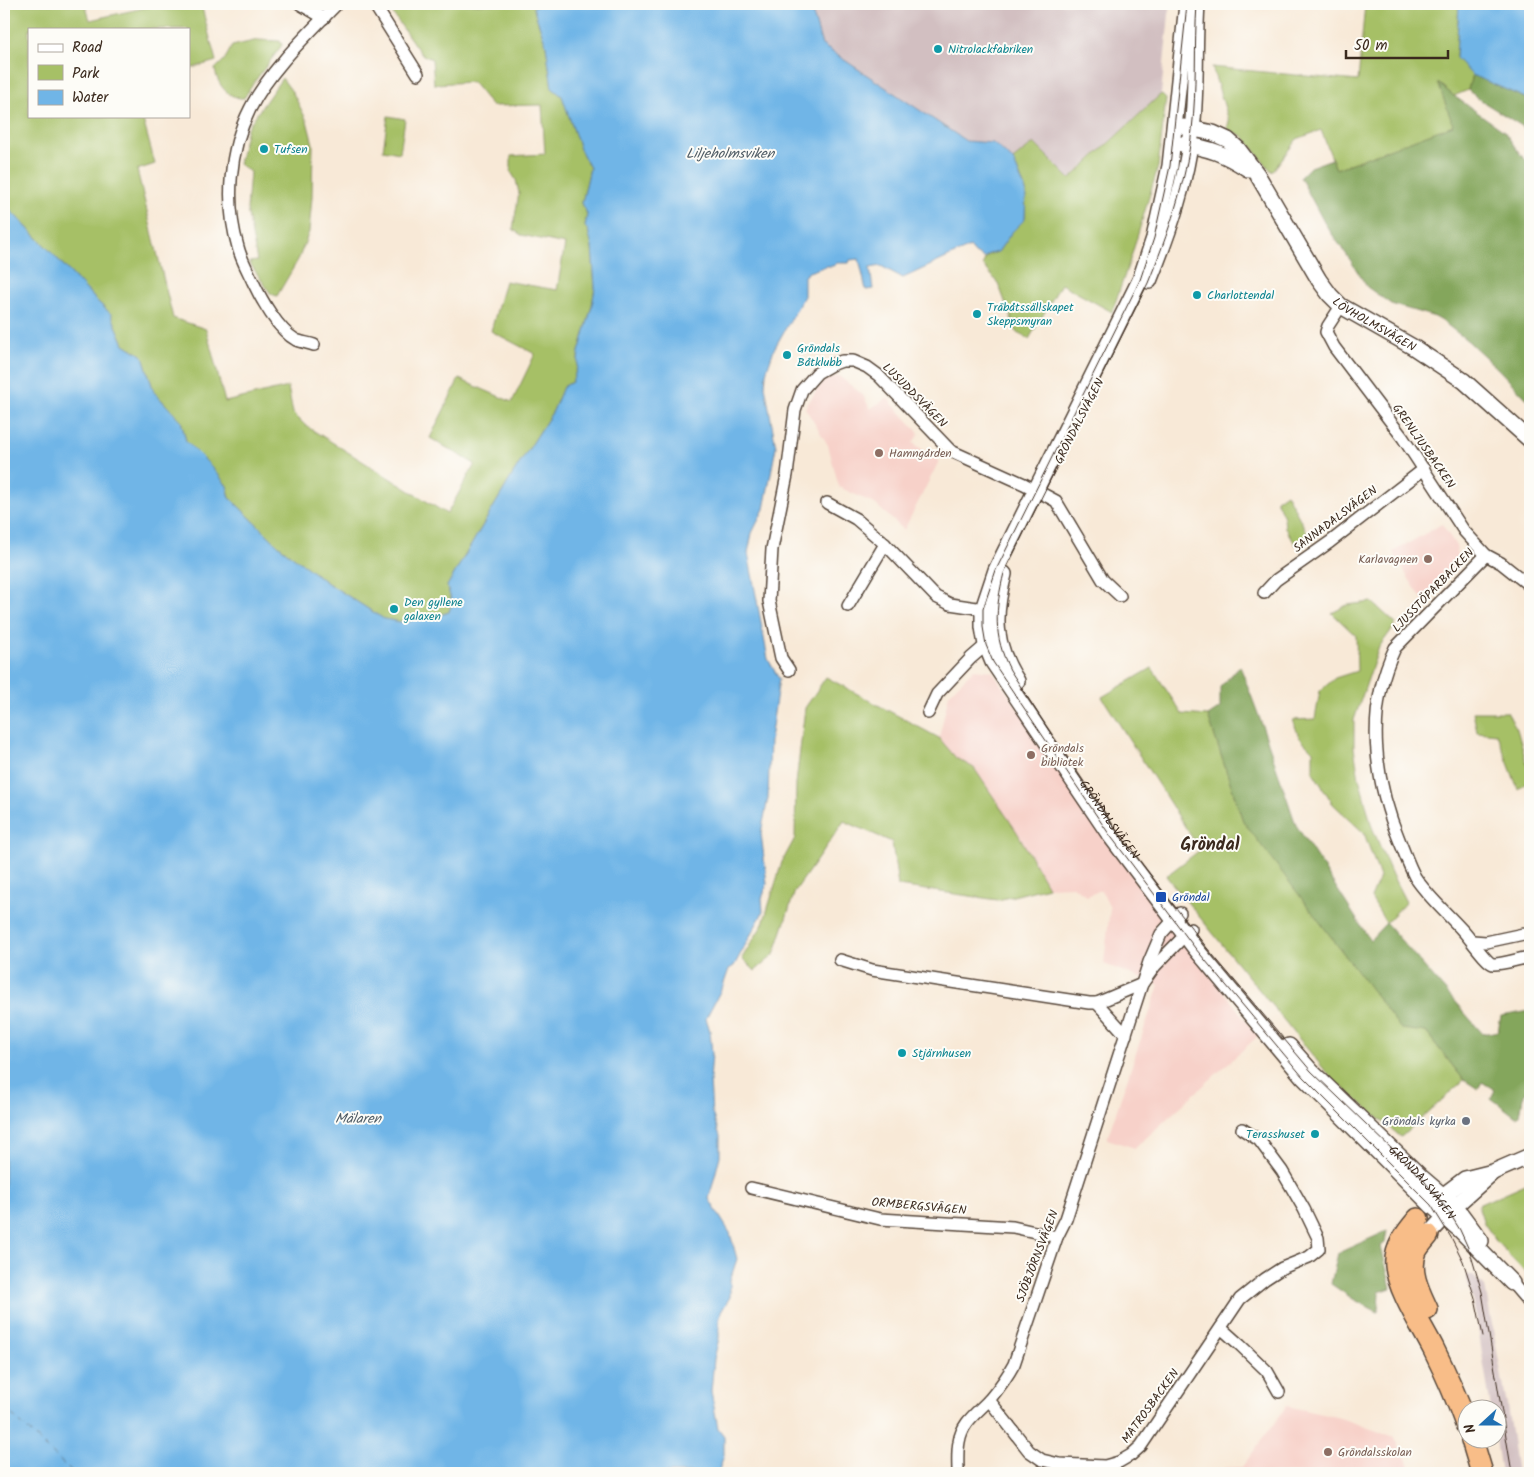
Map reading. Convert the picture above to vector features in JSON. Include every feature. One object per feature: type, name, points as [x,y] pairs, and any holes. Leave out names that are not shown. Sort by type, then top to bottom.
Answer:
[{"type":"highway","points":[[1430,1213],[1416,1250],[1413,1273],[1420,1294],[1470,1400]]},
{"type":"highway","points":[[1430,1213],[1404,1237],[1396,1265],[1400,1283],[1442,1366],[1456,1400]]},
{"type":"highway","points":[[1475,1450],[1482,1473]]},
{"type":"highway","points":[[1486,1450],[1492,1473]]},
{"type":"street","points":[[300,4],[324,18]]},
{"type":"street","points":[[314,344],[296,340],[281,327],[256,290],[238,248],[231,200],[234,158],[241,129],[251,108],[286,58],[337,4]]},
{"type":"street","points":[[374,4],[418,74]]},
{"type":"street","points":[[1173,143],[1187,4]]},
{"type":"street","points":[[1192,128],[1197,4]]},
{"type":"street","name":"LÖVHOLMSVÄGEN","points":[[1175,126],[1213,133],[1228,140],[1238,149],[1257,174],[1319,280],[1341,306],[1420,351],[1464,381],[1530,440]]},
{"type":"street","name":"GRÖNDALSVÄGEN","points":[[1192,128],[1179,197],[1165,241],[1148,283],[996,570],[990,610],[983,627],[992,642],[993,662],[1109,834],[1188,931],[1195,948],[1302,1077],[1430,1213],[1450,1211],[1460,1230],[1530,1304]]},
{"type":"street","name":"LÖVHOLMSVÄGEN","points":[[1173,143],[1209,149],[1230,157],[1257,174]]},
{"type":"street","name":"GRÖNDALSVÄGEN","points":[[1039,492],[1140,280],[1154,238],[1173,143]]},
{"type":"street","name":"GRENLJUSBACKEN","points":[[1341,306],[1328,326],[1326,332],[1329,340],[1403,438],[1464,531],[1486,555],[1501,563],[1530,586]]},
{"type":"street","name":"LUSUDDSVÄGEN","points":[[789,670],[781,658],[769,601],[772,548],[787,475],[796,410],[802,390],[817,373],[842,361],[853,361],[867,367],[878,375],[951,451],[1056,501],[1103,580],[1120,596]]},
{"type":"street","name":"SANNADALSVÄGEN","points":[[1264,593],[1276,580],[1330,542],[1424,469]]},
{"type":"street","points":[[827,503],[856,519],[885,544],[936,597],[950,604],[990,610]]},
{"type":"street","points":[[848,606],[885,544]]},
{"type":"street","name":"LJUSSTÖPARBACKEN","points":[[1486,555],[1396,648],[1387,666],[1381,685],[1376,734],[1377,764],[1394,829],[1408,862],[1416,877],[1427,891],[1473,941],[1487,961],[1494,964],[1530,957]]},
{"type":"street","points":[[928,713],[937,694],[992,642]]},
{"type":"street","name":"SJÖBJÖRNSVÄGEN","points":[[958,1473],[959,1441],[964,1427],[1004,1382],[1014,1364],[1057,1237],[1066,1219],[1149,962],[1161,934],[1176,917]]},
{"type":"street","name":"SJÖBJÖRNSVÄGEN","points":[[1142,984],[1155,966],[1188,931]]},
{"type":"street","points":[[1473,941],[1486,942],[1528,933],[1530,935]]},
{"type":"street","points":[[840,960],[882,972],[1089,1003],[1097,1003],[1142,984]]},
{"type":"street","points":[[1097,1003],[1126,1035]]},
{"type":"street","name":"MATROSBACKEN","points":[[989,1400],[1029,1451],[1042,1460],[1105,1470],[1131,1455],[1141,1446],[1240,1299],[1282,1268],[1309,1257],[1319,1249],[1318,1238],[1282,1171],[1258,1140],[1242,1129]]},
{"type":"street","points":[[1430,1213],[1465,1179],[1494,1172],[1530,1156]]},
{"type":"street","points":[[1430,1213],[1450,1211],[1494,1172]]},
{"type":"street","name":"ORMBERGSVÄGEN","points":[[751,1188],[880,1219],[1014,1227],[1057,1237]]},
{"type":"street","points":[[1221,1328],[1266,1371],[1279,1392]]},
{"type":"shaded area","points":[[810,4],[1170,4],[1161,94],[1069,179],[1034,143],[1013,160],[993,143],[966,141],[822,45]]},
{"type":"shaded area","name":"Hamngården","points":[[839,376],[863,395],[870,409],[887,398],[919,433],[913,443],[939,461],[904,530],[875,504],[839,487],[828,445],[805,408],[826,379]]},
{"type":"shaded area","name":"Karlavagnen","points":[[1442,524],[1456,546],[1459,562],[1455,571],[1423,600],[1393,552]]},
{"type":"shaded area","points":[[974,669],[992,671],[1121,859],[1258,1036],[1135,1148],[1107,1139],[1159,985],[1104,964],[1110,908],[1101,890],[1087,896],[1073,886],[1048,887],[1017,832],[974,768],[956,758],[939,738],[949,694]]},
{"type":"shaded area","points":[[1466,1275],[1472,1275],[1485,1287],[1507,1405],[1517,1473],[1501,1473],[1498,1450],[1506,1450],[1506,1400],[1490,1400],[1476,1316]]},
{"type":"shaded area","name":"Gröndalsskolan","points":[[1287,1406],[1340,1418],[1394,1437],[1410,1466],[1408,1473],[1222,1473],[1224,1468],[1242,1467]]},
{"type":"green space","points":[[4,4],[85,4],[90,20],[161,4],[201,4],[216,61],[190,69],[190,28],[28,28],[28,118],[143,118],[155,164],[137,170],[173,318],[206,329],[225,402],[288,387],[293,413],[306,426],[447,514],[475,464],[430,438],[459,379],[512,402],[535,354],[491,331],[505,281],[557,290],[565,244],[521,235],[513,229],[519,193],[516,180],[511,172],[511,156],[545,154],[542,105],[492,106],[472,82],[434,84],[432,59],[421,54],[386,4],[542,4],[533,7],[546,45],[552,88],[562,95],[580,149],[590,168],[582,203],[587,214],[585,226],[588,230],[592,247],[595,287],[592,306],[579,352],[577,368],[572,382],[563,387],[553,411],[513,474],[447,586],[452,603],[449,612],[431,618],[423,616],[401,622],[384,619],[326,582],[279,546],[230,498],[227,486],[213,468],[186,441],[181,421],[154,392],[143,356],[124,344],[111,314],[4,204]]},
{"type":"green space","points":[[1365,4],[1459,4],[1456,57],[1472,75],[1468,90],[1454,96],[1439,84],[1454,125],[1336,169],[1321,130],[1297,139],[1272,172],[1243,136],[1227,129],[1229,121],[1212,67],[1358,81]]},
{"type":"green space","points":[[258,40],[280,41],[282,45],[244,98],[238,98],[224,90],[218,80],[215,69],[225,59],[232,46]]},
{"type":"green space","points":[[1472,75],[1530,100],[1530,138],[1522,126],[1480,100],[1468,90]]},
{"type":"green space","points":[[282,78],[293,93],[307,121],[313,144],[312,197],[309,232],[299,258],[277,296],[271,294],[249,262],[257,261],[247,209],[250,172],[239,164],[247,128]]},
{"type":"green space","points":[[1438,83],[1504,131],[1520,154],[1530,164],[1530,402],[1468,341],[1442,321],[1435,317],[1391,304],[1367,287],[1325,224],[1300,177],[1310,167],[1332,159],[1336,169],[1453,125]]},
{"type":"green space","points":[[1161,94],[1166,99],[1158,167],[1132,254],[1112,312],[1061,284],[1029,339],[1017,333],[998,283],[983,265],[986,257],[998,252],[1012,232],[1025,219],[1026,191],[1013,160],[1034,143],[1070,179]]},
{"type":"green space","points":[[388,116],[405,119],[400,153],[383,150]]},
{"type":"green space","points":[[1286,493],[1310,538],[1296,545],[1285,528],[1284,517],[1276,500]]},
{"type":"green space","points":[[1372,602],[1396,624],[1379,647],[1354,720],[1354,748],[1359,778],[1372,827],[1392,875],[1406,902],[1386,923],[1371,898],[1380,877],[1364,833],[1333,804],[1313,772],[1313,751],[1299,737],[1293,720],[1315,719],[1320,691],[1335,678],[1357,671],[1356,636],[1332,613],[1347,605]]},
{"type":"green space","points":[[1240,666],[1296,825],[1370,940],[1386,923],[1483,1034],[1498,1031],[1501,1016],[1530,1011],[1530,1086],[1523,1097],[1520,1115],[1516,1117],[1491,1098],[1495,1090],[1482,1082],[1478,1089],[1464,1080],[1426,1032],[1401,1029],[1243,821],[1208,716],[1220,708],[1220,687]]},
{"type":"green space","points":[[1152,668],[1182,714],[1208,716],[1243,821],[1426,1032],[1464,1080],[1401,1137],[1332,1079],[1166,876],[1200,850],[1102,697]]},
{"type":"green space","points":[[826,677],[939,738],[956,758],[974,768],[1017,832],[1048,887],[998,900],[898,886],[892,842],[844,821],[795,891],[774,955],[755,971],[742,958],[763,924],[782,862],[795,838],[796,784],[805,708]]},
{"type":"green space","points":[[1473,712],[1507,712],[1517,729],[1530,775],[1530,780],[1518,789],[1497,734],[1477,732]]},
{"type":"green space","points":[[1530,1182],[1530,1278],[1496,1241],[1484,1223],[1478,1205]]},
{"type":"green space","points":[[1387,1231],[1385,1243],[1381,1246],[1391,1288],[1379,1292],[1378,1312],[1353,1299],[1331,1284],[1338,1253]]},
{"type":"water","name":"Mälaren","points":[[542,4],[810,4],[822,45],[966,141],[993,143],[1013,160],[1026,191],[1025,219],[1012,232],[998,252],[989,254],[984,258],[975,253],[970,247],[903,278],[881,266],[870,268],[873,289],[866,290],[859,259],[850,260],[849,263],[837,263],[833,266],[826,266],[809,272],[804,276],[804,296],[774,349],[766,373],[765,386],[776,447],[764,509],[752,533],[748,553],[768,659],[779,679],[770,740],[768,798],[761,833],[767,884],[762,898],[763,912],[734,966],[729,969],[723,986],[706,1018],[710,1031],[712,1053],[710,1081],[712,1113],[720,1136],[720,1156],[709,1199],[730,1233],[737,1259],[730,1280],[730,1297],[721,1312],[719,1322],[719,1338],[714,1359],[711,1391],[718,1428],[724,1436],[724,1455],[718,1473],[4,1473],[4,204],[111,314],[124,344],[143,356],[154,392],[181,421],[186,441],[213,468],[227,486],[230,498],[279,546],[326,582],[384,619],[401,622],[423,616],[431,618],[449,612],[452,603],[447,586],[513,474],[553,411],[563,387],[572,382],[577,368],[579,352],[592,306],[595,287],[592,247],[588,230],[585,227],[587,214],[582,203],[590,168],[580,149],[562,96],[552,88],[546,45],[533,7]]},
{"type":"water","points":[[1459,4],[1530,4],[1530,100],[1472,75],[1456,58]]},
{"type":"ferry route","points":[[4,1407],[73,1473]]},
{"type":"tram line","points":[[1187,4],[1170,166],[1154,238],[1140,280],[996,570],[983,609],[986,645],[993,662],[1109,834],[1195,948],[1303,1077],[1431,1205],[1463,1261],[1475,1298],[1483,1336]]},
{"type":"tram line","points":[[1197,4],[1192,130],[1181,189],[1175,208],[1148,283],[1004,573],[997,611],[998,634],[1004,658],[1010,670],[1066,757],[1115,829],[1207,948],[1311,1071],[1421,1177],[1449,1212],[1470,1252],[1482,1292],[1512,1473]]},
{"type":"place","name":"Nitrolackfabriken","points":[[938,49]]},
{"type":"place","name":"Tufsen","points":[[264,149]]},
{"type":"place","name":"Charlottendal","points":[[1197,295]]},
{"type":"place","name":"Träbåtssällskapet Skeppsmyran","points":[[977,314]]},
{"type":"place","name":"Gröndals Båtklubb","points":[[787,355]]},
{"type":"place","name":"Hamngården","points":[[879,453]]},
{"type":"place","name":"Karlavagnen","points":[[1428,559]]},
{"type":"place","name":"Den gyllene galaxen","points":[[394,609]]},
{"type":"place","name":"Gröndals bibliotek","points":[[1031,755]]},
{"type":"place","name":"Gröndal","points":[[1161,897]]},
{"type":"place","name":"Stjärnhusen","points":[[902,1053]]},
{"type":"place","name":"Gröndals kyrka","points":[[1466,1121]]},
{"type":"place","name":"Terasshuset","points":[[1315,1134]]},
{"type":"place","name":"Gröndalsskolan","points":[[1328,1452]]},
{"type":"district","name":"Gröndal","points":[[1210,844]]},
{"type":"water label","name":"Liljeholmsviken","points":[[730,153]]}]
